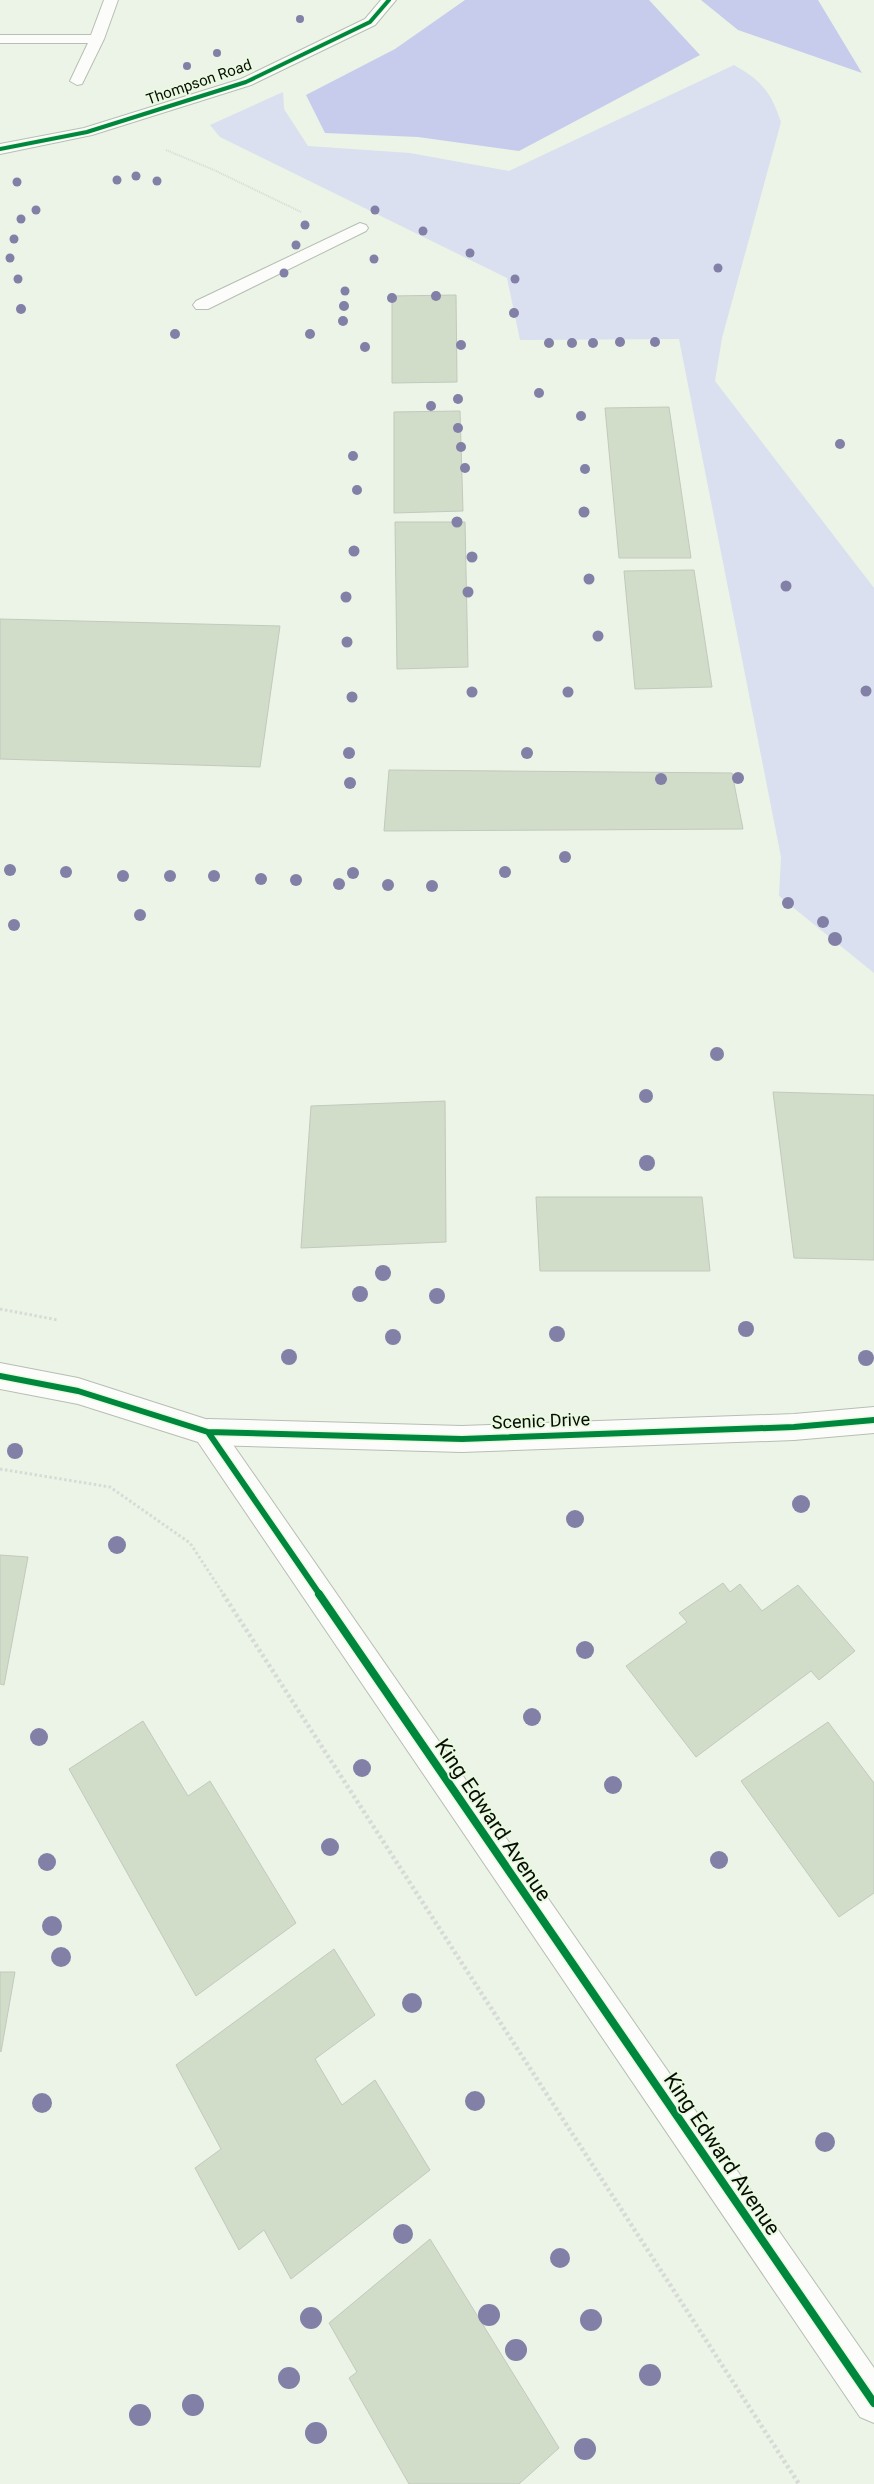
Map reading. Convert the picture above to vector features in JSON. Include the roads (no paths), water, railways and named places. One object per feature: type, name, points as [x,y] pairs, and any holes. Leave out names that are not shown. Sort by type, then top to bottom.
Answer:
[{"type":"street","points":[[77,81],[97,39],[111,0]]},
{"type":"street","name":"Thompson Road","points":[[0,149],[87,132],[246,82],[370,22],[389,0]]},
{"type":"street","points":[[0,39],[97,39]]},
{"type":"street","points":[[202,305],[354,232]]},
{"type":"street","points":[[0,1376],[78,1390],[208,1432]]},
{"type":"street","name":"Scenic Drive","points":[[208,1432],[462,1439],[794,1427],[874,1420]]},
{"type":"street","name":"King Edward Avenue","points":[[208,1432],[874,2403]]}]
